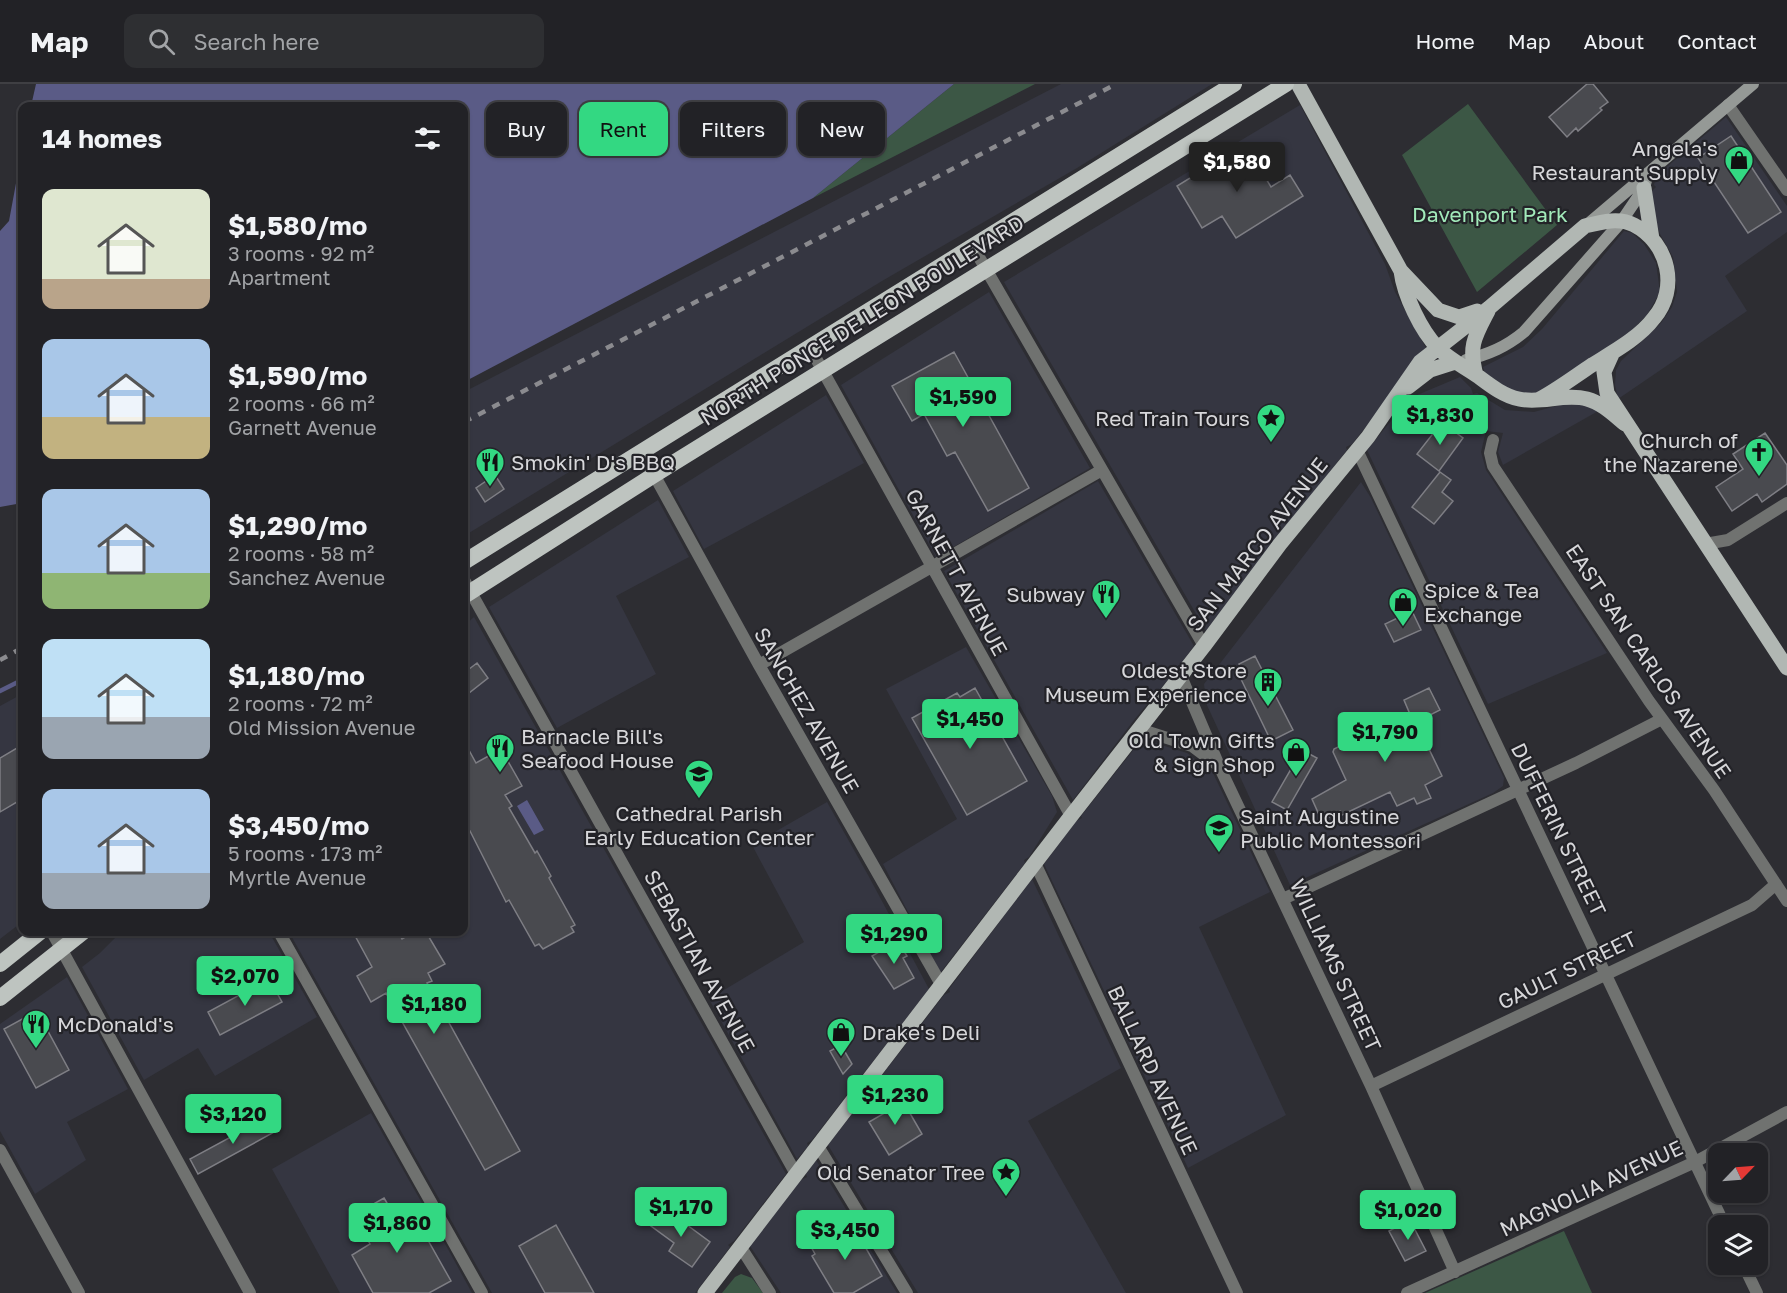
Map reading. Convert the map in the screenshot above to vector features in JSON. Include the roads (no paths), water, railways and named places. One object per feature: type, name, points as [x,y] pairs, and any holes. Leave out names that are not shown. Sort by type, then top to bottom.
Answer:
[{"type":"highway","name":"NORTH PONCE DE LEON BOULEVARD","points":[[468,560],[1234,84]]},
{"type":"highway","name":"NORTH PONCE DE LEON BOULEVARD","points":[[468,588],[1286,84]]},
{"type":"highway","points":[[0,964],[35,936]]},
{"type":"highway","points":[[0,998],[78,936]]},
{"type":"main road","points":[[1298,84],[1401,271],[1438,310],[1449,315],[1459,317],[1489,308]]},
{"type":"main road","name":"SAN MARCO AVENUE","points":[[705,1293],[1204,646],[1280,543],[1357,450],[1401,392],[1420,362],[1489,308],[1753,84]]},
{"type":"main road","points":[[1401,392],[1430,370],[1489,354],[1515,340],[1621,222],[1644,188],[1648,173]]},
{"type":"main road","points":[[1644,188],[1652,239]]},
{"type":"main road","points":[[1538,400],[1614,351],[1654,320],[1669,293],[1665,260],[1652,239],[1634,225],[1621,222],[1602,221],[1585,226]]},
{"type":"main road","points":[[1401,271],[1403,288],[1437,347],[1493,388],[1517,399],[1575,397],[1588,399],[1601,405],[1625,424]]},
{"type":"main road","points":[[1476,375],[1472,358],[1473,340],[1489,308]]},
{"type":"main road","points":[[1614,351],[1606,365],[1604,382],[1607,393],[1625,424],[1787,668]]},
{"type":"street","points":[[1728,105],[1787,190]]},
{"type":"street","points":[[972,245],[1204,646]]},
{"type":"street","name":"GARNETT AVENUE","points":[[809,346],[1071,816]]},
{"type":"street","name":"EAST SAN CARLOS AVENUE","points":[[1493,440],[1490,453],[1493,466],[1787,901]]},
{"type":"street","name":"DUFFERIN STREET","points":[[1357,450],[1720,1215]]},
{"type":"street","name":"SANCHEZ AVENUE","points":[[641,452],[942,986]]},
{"type":"street","points":[[759,665],[1102,470]]},
{"type":"street","points":[[1705,544],[1728,540],[1787,503]]},
{"type":"street","name":"SEBASTIAN AVENUE","points":[[468,593],[796,1174]]},
{"type":"street","name":"WILLIAMS STREET","points":[[1181,676],[1220,768],[1371,1086],[1455,1272]]},
{"type":"street","points":[[1283,899],[1576,763],[1662,718]]},
{"type":"street","points":[[1139,729],[1192,746],[1220,768]]},
{"type":"street","name":"BALLARD AVENUE","points":[[1035,863],[1238,1293]]},
{"type":"street","name":"GAULT STREET","points":[[1371,1086],[1752,904],[1776,884]]},
{"type":"street","points":[[54,936],[250,1293]]},
{"type":"street","points":[[281,936],[482,1293]]},
{"type":"street","name":"MAGNOLIA AVENUE","points":[[1407,1293],[1695,1162],[1787,1112]]},
{"type":"street","points":[[818,1146],[907,1293]]},
{"type":"street","points":[[0,1150],[79,1293]]},
{"type":"street","points":[[740,1246],[770,1293]]},
{"type":"street","points":[[1748,1275],[1757,1293]]},
{"type":"water","points":[[36,84],[954,84],[885,140],[885,102],[798,102],[798,156],[865,156],[813,198],[468,380],[468,102],[32,102]]},
{"type":"water","points":[[18,173],[18,504],[0,507],[0,231],[9,221]]},
{"type":"water","points":[[527,800],[544,830],[534,835],[517,806]]},
{"type":"waterway","points":[[0,691],[18,682]]},
{"type":"railway","points":[[468,420],[1116,84]]},
{"type":"railway","points":[[0,660],[18,650]]},
{"type":"place","name":"Angela's Restaurant Supply","points":[[1739,186]]},
{"type":"place","name":"Red Train Tours","points":[[1271,444]]},
{"type":"place","name":"Church of the Nazarene","points":[[1759,478]]},
{"type":"place","name":"Smokin' D's BBQ","points":[[490,488]]},
{"type":"place","name":"Subway","points":[[1106,620]]},
{"type":"place","name":"Spice & Tea Exchange","points":[[1403,628]]},
{"type":"place","name":"Oldest Store Museum Experience","points":[[1268,708]]},
{"type":"place","name":"Barnacle Bill's Seafood House","points":[[500,774]]},
{"type":"place","name":"Old Town Gifts & Sign Shop","points":[[1296,778]]},
{"type":"place","name":"Cathedral Parish Early Education Center","points":[[699,800]]},
{"type":"place","name":"Saint Augustine Public Montessori","points":[[1219,854]]},
{"type":"place","name":"McDonald's","points":[[36,1050]]},
{"type":"place","name":"Drake's Deli","points":[[841,1058]]},
{"type":"place","name":"Old Senator Tree","points":[[1006,1198]]},
{"type":"park label","name":"Davenport Park","points":[[1490,214]]}]
